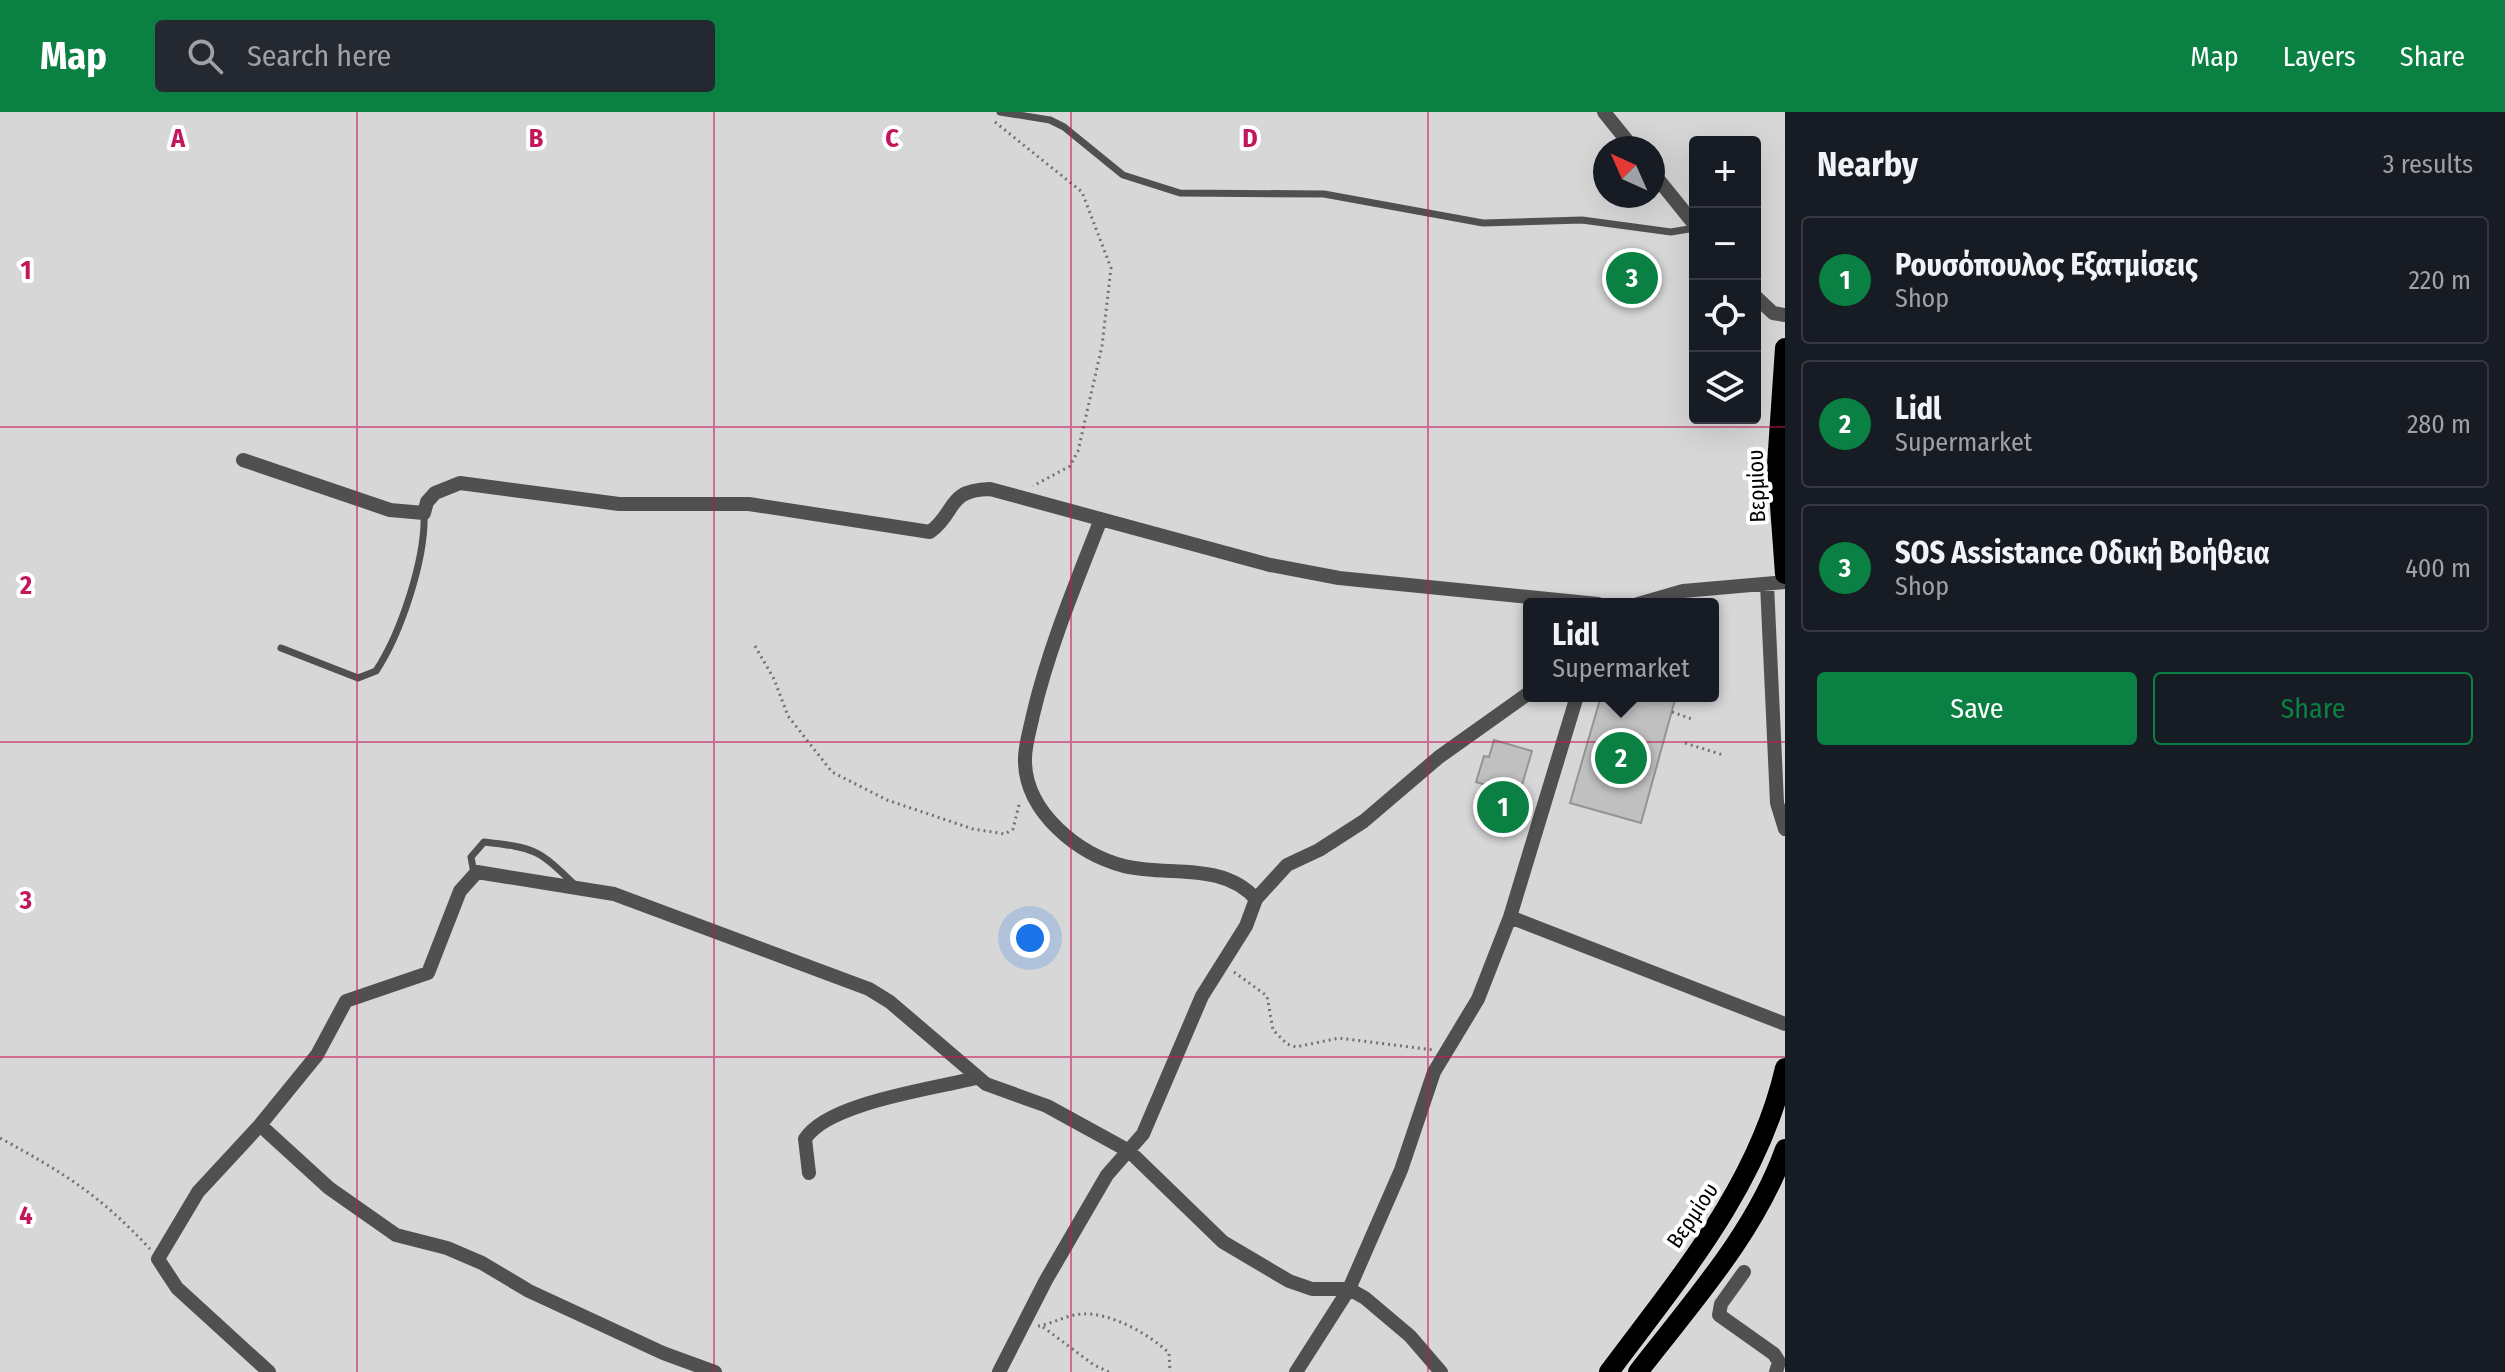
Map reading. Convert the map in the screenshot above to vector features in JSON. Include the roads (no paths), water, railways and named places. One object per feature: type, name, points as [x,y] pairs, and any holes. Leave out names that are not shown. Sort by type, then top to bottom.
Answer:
[{"type":"main road","name":"Βερμίου","points":[[1776,579],[1777,465],[1785,348]]},
{"type":"main road","name":"Βερμίου","points":[[1609,1372],[1712,1230],[1742,1182],[1762,1144],[1785,1068]]},
{"type":"main road","points":[[1638,1372],[1734,1247],[1768,1188],[1785,1149]]},
{"type":"street","points":[[1604,112],[1623,136]]},
{"type":"street","points":[[1665,188],[1689,218]]},
{"type":"street","points":[[1761,302],[1773,313],[1785,315]]},
{"type":"street","points":[[243,460],[390,510],[424,513],[427,502],[435,493],[460,483],[619,504],[749,504],[930,532],[951,503],[973,490],[990,489],[1270,565],[1339,578],[1538,598]]},
{"type":"street","points":[[1101,519],[1061,620],[1037,701],[1025,749],[1027,780],[1048,819],[1059,831],[1095,853],[1125,866],[1224,877],[1244,887],[1256,899]]},
{"type":"street","points":[[1659,598],[1683,591],[1776,579],[1785,582]]},
{"type":"street","name":"Βερμίου","points":[[1776,579],[1777,803],[1785,829]]},
{"type":"street","points":[[999,1372],[1034,1325],[1046,1280],[1107,1175],[1143,1134],[1202,996],[1246,926],[1256,899],[1287,865],[1319,850],[1364,821],[1439,757],[1523,697]]},
{"type":"street","points":[[1296,1372],[1349,1289],[1401,1170],[1430,1085],[1445,1052],[1478,999],[1510,917],[1575,702]]},
{"type":"street","points":[[269,1372],[177,1288],[158,1259],[198,1192],[260,1125],[317,1055],[346,1001],[428,973],[454,903],[474,873],[614,894],[869,989],[890,1002],[976,1078],[1047,1106],[1129,1151],[1223,1242],[1289,1281],[1312,1289],[1349,1289],[1385,1312],[1441,1372]]},
{"type":"street","points":[[1510,917],[1785,1024]]},
{"type":"street","points":[[809,1173],[805,1139],[817,1123],[844,1109],[976,1078]]},
{"type":"street","points":[[260,1125],[329,1188],[396,1235],[470,1258],[529,1291],[663,1353],[715,1372]]},
{"type":"street","points":[[1744,1272],[1721,1304],[1719,1315],[1774,1354],[1779,1362],[1776,1372]]},
{"type":"lane","points":[[1000,112],[1050,120],[1064,127],[1123,175],[1180,193],[1324,194],[1483,223],[1582,220],[1671,232],[1689,228]]},
{"type":"lane","points":[[281,648],[358,678],[376,671],[398,626],[422,547],[424,513]]},
{"type":"lane","points":[[474,873],[471,857],[484,842],[529,847],[541,853],[577,887]]},
{"type":"place","name":"SOS Assistance Οδική Βοήθεια","points":[[1632,278]]},
{"type":"place","name":"Lidl","points":[[1621,758]]},
{"type":"place","name":"Ρουσόπουλος Εξατμίσεις","points":[[1503,807]]}]
